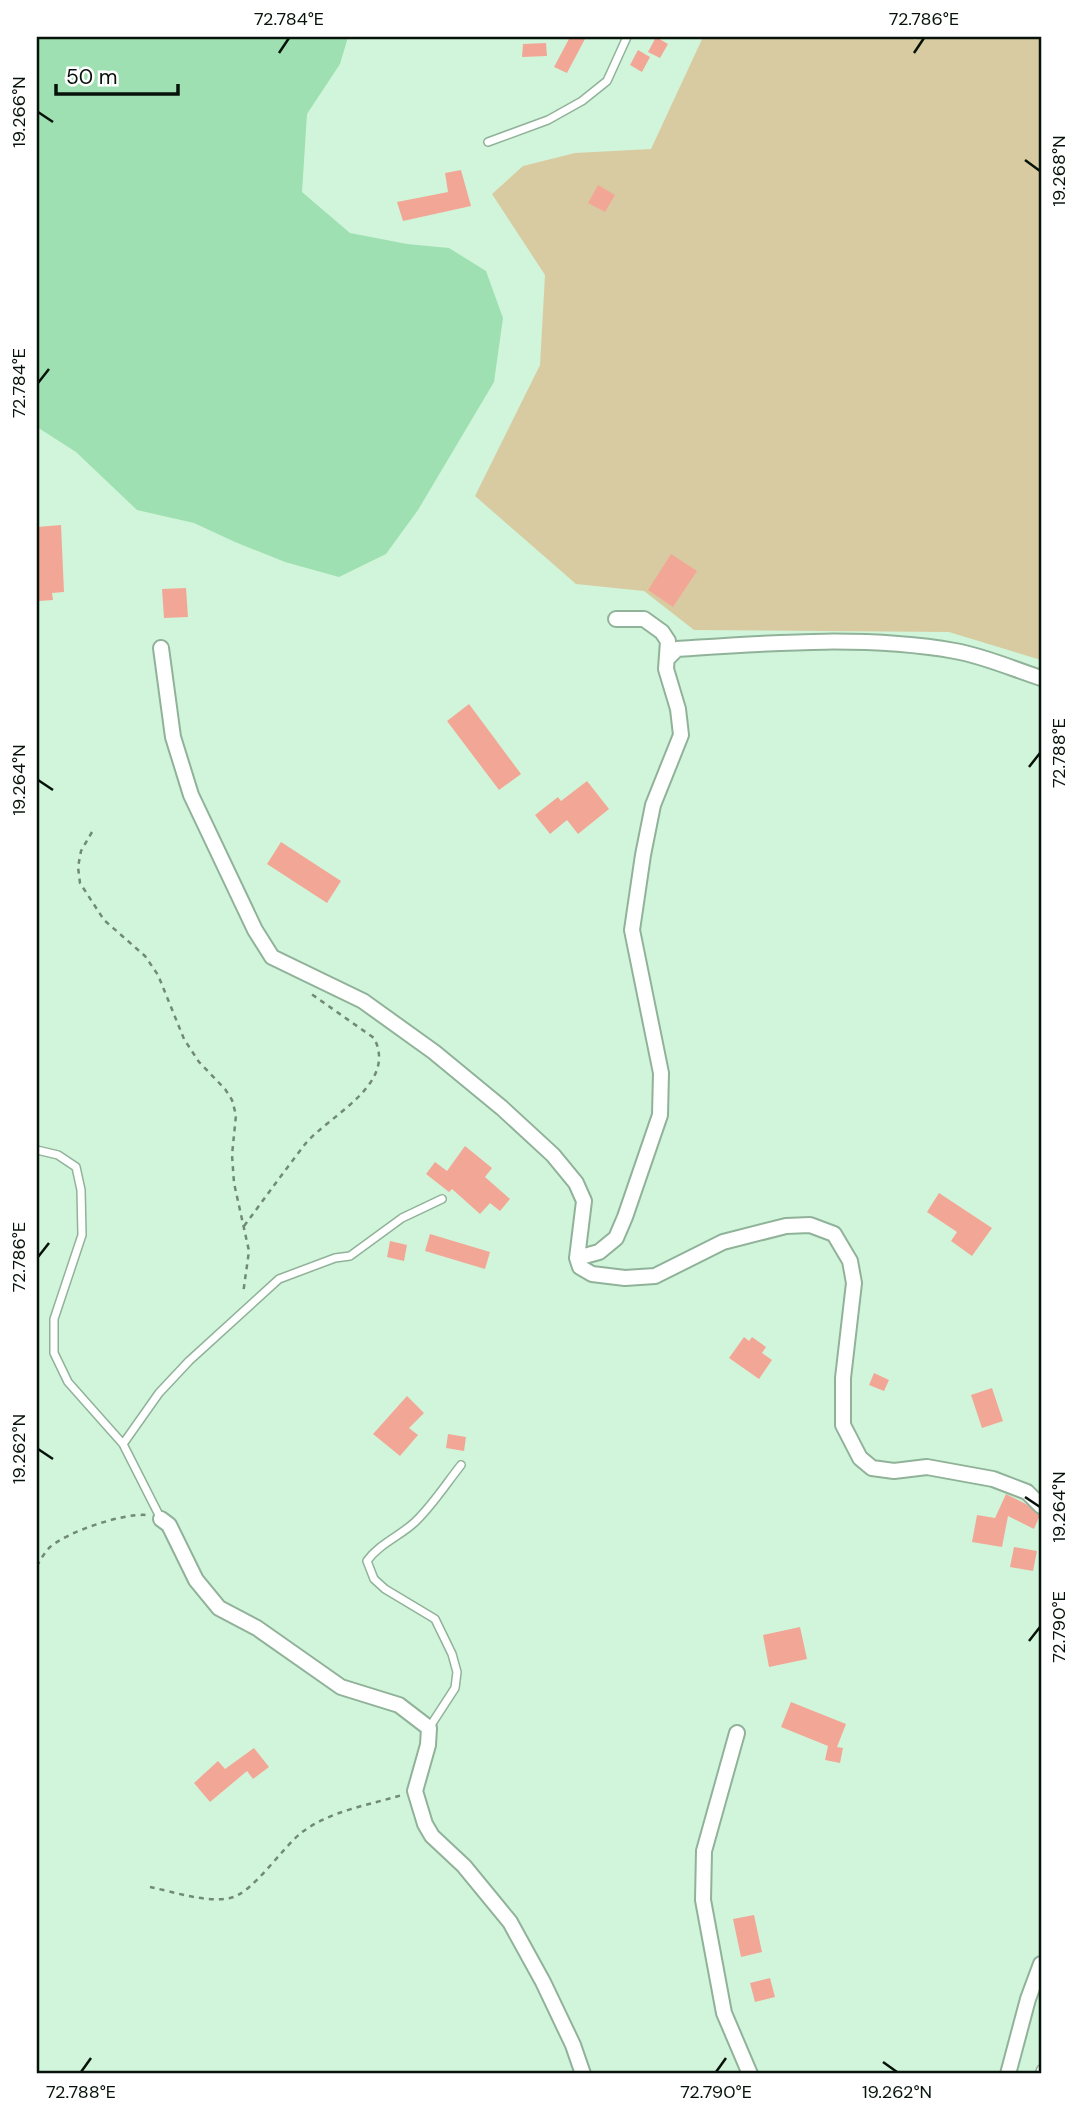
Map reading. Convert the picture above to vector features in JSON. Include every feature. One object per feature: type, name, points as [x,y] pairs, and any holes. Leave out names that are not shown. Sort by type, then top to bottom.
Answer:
[{"type":"street","points":[[577,1258],[599,1252],[616,1238],[660,1115],[661,1073],[632,930],[653,805],[681,735],[678,709],[666,669],[669,657],[668,641],[662,632],[644,619],[616,619]]},
{"type":"street","points":[[669,657],[677,649],[873,643],[956,651],[1041,678]]},
{"type":"street","points":[[161,648],[173,737],[191,796],[256,930],[272,957],[363,1002],[404,1030],[502,1108],[553,1155],[576,1183],[584,1201],[577,1258],[580,1267],[592,1274],[625,1278],[655,1276],[723,1242],[786,1226],[810,1225],[834,1234],[850,1261],[854,1283],[843,1378],[844,1425],[860,1458],[872,1468],[894,1471],[927,1467],[993,1479],[1027,1492],[1041,1506]]},
{"type":"street","points":[[161,1519],[169,1525],[196,1580],[219,1608],[257,1628],[341,1687],[400,1705],[429,1728],[428,1745],[415,1791],[425,1824],[432,1836],[464,1866],[510,1922],[543,1982],[573,2045],[583,2074]]},
{"type":"street","points":[[737,1733],[704,1851],[703,1900],[724,2013],[750,2074]]},
{"type":"street","points":[[1008,2074],[1028,1999],[1041,1964]]},
{"type":"lane","points":[[488,142],[548,120],[582,101],[607,81],[626,37]]},
{"type":"lane","points":[[37,1150],[58,1155],[76,1167],[81,1191],[82,1235],[54,1319],[54,1353],[68,1382],[123,1444],[161,1519]]},
{"type":"lane","points":[[123,1444],[159,1393],[189,1361],[279,1279],[335,1258],[350,1256],[402,1218],[442,1199]]},
{"type":"lane","points":[[429,1728],[455,1688],[457,1672],[452,1654],[435,1619],[374,1579],[366,1560],[412,1525],[461,1465]]},
{"type":"lane","points":[[1040,2074],[1041,2069]]},
{"type":"path","points":[[92,832],[81,850],[78,867],[80,883],[104,920],[145,956],[158,975],[184,1039],[199,1062],[225,1088],[232,1100],[236,1115],[232,1155],[234,1183],[249,1251],[240,1315]]},
{"type":"path","points":[[244,1226],[309,1141],[358,1098],[372,1079],[381,1058],[374,1038],[303,989]]},
{"type":"path","points":[[37,1566],[51,1547],[113,1519],[139,1514],[161,1519]]},
{"type":"path","points":[[150,1887],[199,1897],[232,1898],[248,1889],[302,1832],[332,1816],[415,1791]]},
{"type":"shaded area","points":[[37,37],[348,37],[340,64],[307,114],[302,192],[350,233],[407,244],[449,248],[486,271],[503,318],[494,382],[418,510],[386,554],[339,577],[285,562],[194,523],[137,510],[76,452],[37,427]]},
{"type":"shaded area","points":[[703,37],[909,37],[915,40],[919,37],[1041,37],[1041,660],[949,632],[694,630],[644,591],[576,584],[475,496],[540,365],[545,275],[492,194],[523,166],[575,153],[651,149]]},
{"type":"building","points":[[570,37],[586,37],[567,73],[554,67]]},
{"type":"building","points":[[656,37],[668,44],[660,58],[648,52]]},
{"type":"building","points":[[546,43],[547,56],[522,57],[523,44]]},
{"type":"building","points":[[638,50],[650,57],[642,72],[630,65]]},
{"type":"building","points":[[461,170],[471,206],[403,221],[397,202],[448,192],[445,173]]},
{"type":"building","points":[[598,185],[615,195],[605,212],[588,203]]},
{"type":"building","points":[[61,525],[64,592],[52,593],[53,600],[39,601],[37,527]]},
{"type":"building","points":[[671,554],[697,571],[673,607],[648,590]]},
{"type":"building","points":[[186,588],[188,617],[164,618],[162,589]]},
{"type":"building","points":[[469,704],[521,774],[499,790],[447,721]]},
{"type":"building","points":[[587,781],[609,809],[578,834],[567,820],[550,834],[535,815],[558,797],[561,801]]},
{"type":"building","points":[[281,842],[341,881],[327,903],[267,864]]},
{"type":"building","points":[[465,1146],[492,1168],[485,1177],[510,1199],[500,1211],[490,1203],[480,1214],[452,1189],[449,1192],[426,1174],[435,1162],[447,1171]]},
{"type":"building","points":[[939,1193],[992,1228],[972,1256],[951,1241],[957,1232],[927,1212]]},
{"type":"building","points":[[430,1234],[490,1252],[485,1269],[425,1251]]},
{"type":"building","points":[[390,1241],[407,1245],[404,1261],[387,1257]]},
{"type":"building","points":[[744,1337],[749,1341],[752,1337],[766,1347],[762,1353],[772,1360],[759,1379],[729,1358]]},
{"type":"building","points":[[874,1373],[889,1380],[884,1391],[869,1385]]},
{"type":"building","points":[[992,1388],[1003,1421],[982,1428],[971,1395]]},
{"type":"building","points":[[407,1396],[424,1413],[409,1428],[418,1435],[400,1456],[373,1434]]},
{"type":"building","points":[[448,1434],[466,1437],[464,1451],[446,1448]]},
{"type":"building","points":[[1006,1494],[1040,1515],[1034,1529],[1008,1516],[1002,1547],[972,1542],[977,1515],[995,1518]]},
{"type":"building","points":[[1014,1547],[1037,1551],[1033,1571],[1010,1567]]},
{"type":"building","points":[[800,1627],[807,1659],[769,1667],[763,1635]]},
{"type":"building","points":[[791,1702],[846,1724],[837,1747],[843,1748],[840,1763],[825,1760],[828,1746],[781,1727]]},
{"type":"building","points":[[254,1748],[269,1767],[253,1779],[247,1771],[210,1802],[194,1783],[218,1761],[225,1769]]},
{"type":"building","points":[[754,1915],[762,1952],[741,1957],[733,1919]]},
{"type":"building","points":[[770,1978],[775,1997],[755,2002],[750,1983]]}]
